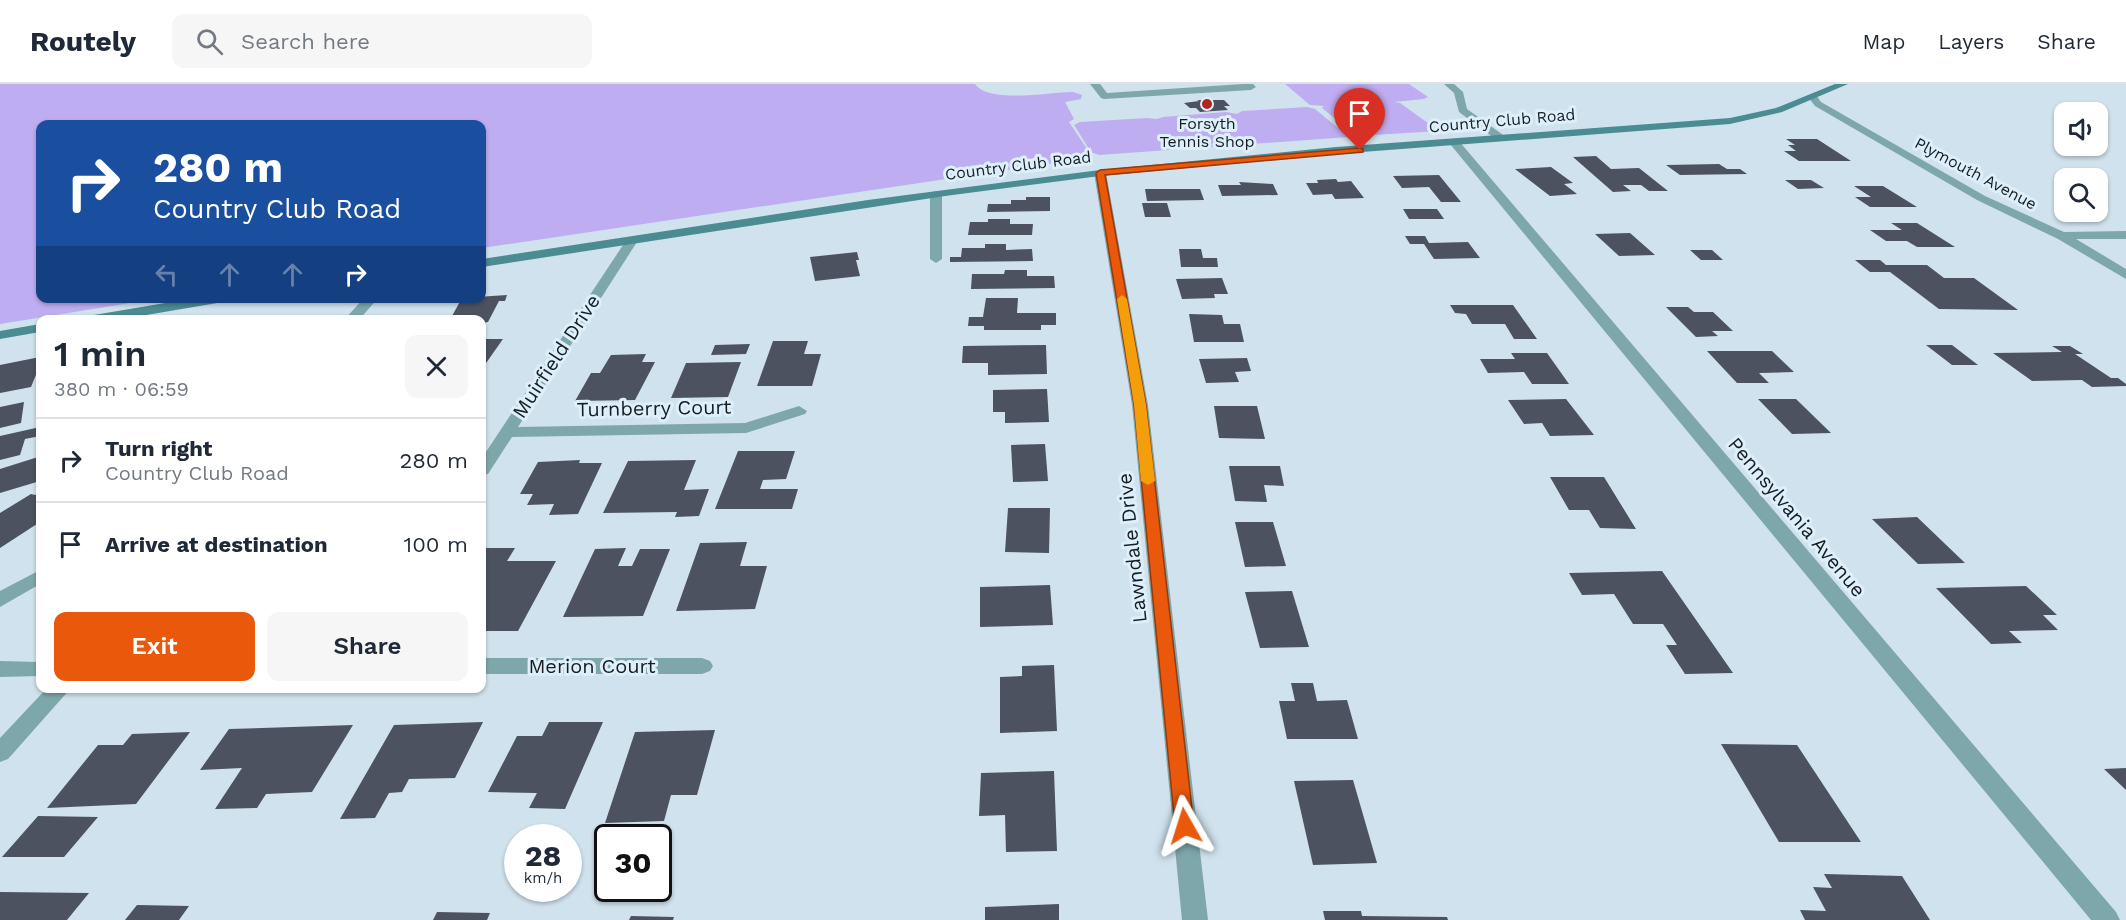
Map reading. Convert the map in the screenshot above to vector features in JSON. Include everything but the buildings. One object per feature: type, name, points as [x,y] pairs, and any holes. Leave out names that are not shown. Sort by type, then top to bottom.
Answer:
[{"type":"main road","name":"Country Club Road","points":[[486,262],[936,194],[1100,173],[1502,138],[1730,121],[1779,110],[1844,84]]},
{"type":"main road","points":[[119,315],[192,303]]},
{"type":"main road","points":[[0,335],[36,329]]},
{"type":"street","points":[[1095,84],[1104,96],[1251,87],[1248,84]]},
{"type":"street","points":[[1452,85],[1460,95],[1462,110],[1502,138]]},
{"type":"street","name":"Plymouth Avenue","points":[[1813,97],[1818,105],[1981,198],[2062,236],[2126,275]]},
{"type":"street","name":"Pennsylvania Avenue","points":[[1454,142],[2107,920]]},
{"type":"street","name":"Lawndale Drive","points":[[1100,173],[1140,405],[1195,920]]},
{"type":"street","points":[[936,194],[936,259]]},
{"type":"street","points":[[2062,236],[2126,235]]},
{"type":"street","name":"Muirfield Drive","points":[[486,464],[631,242]]},
{"type":"street","points":[[356,315],[367,303]]},
{"type":"street","name":"Turnberry Court","points":[[507,432],[746,428],[799,411]]},
{"type":"street","points":[[0,600],[36,578]]},
{"type":"street","name":"Merion Court","points":[[486,666],[702,666]]},
{"type":"street","points":[[0,669],[36,669]]},
{"type":"street","points":[[0,753],[55,693]]},
{"type":"shaded area","points":[[0,84],[975,84],[982,90],[993,94],[1021,96],[1073,92],[1082,95],[1081,99],[1065,102],[1074,119],[1069,122],[1089,152],[1081,159],[486,247],[486,120],[36,120],[36,303],[130,303],[56,315],[36,315],[36,318],[0,324]]},
{"type":"shaded area","points":[[1285,84],[1409,84],[1428,97],[1394,102],[1400,103],[1439,131],[1357,136],[1322,108],[1324,106],[1310,105]]},
{"type":"shaded area","points":[[1307,107],[1315,109],[1349,137],[1099,155],[1091,152],[1074,125],[1080,122],[1157,119],[1226,112],[1237,114],[1242,111]]},
{"type":"slow traffic","points":[[1122,299],[1140,405],[1148,481]]},
{"type":"place","name":"Forsyth Tennis Shop","points":[[1207,104]]},
{"type":"route","points":[[1185,826],[1140,405],[1100,173],[1360,150]]}]
